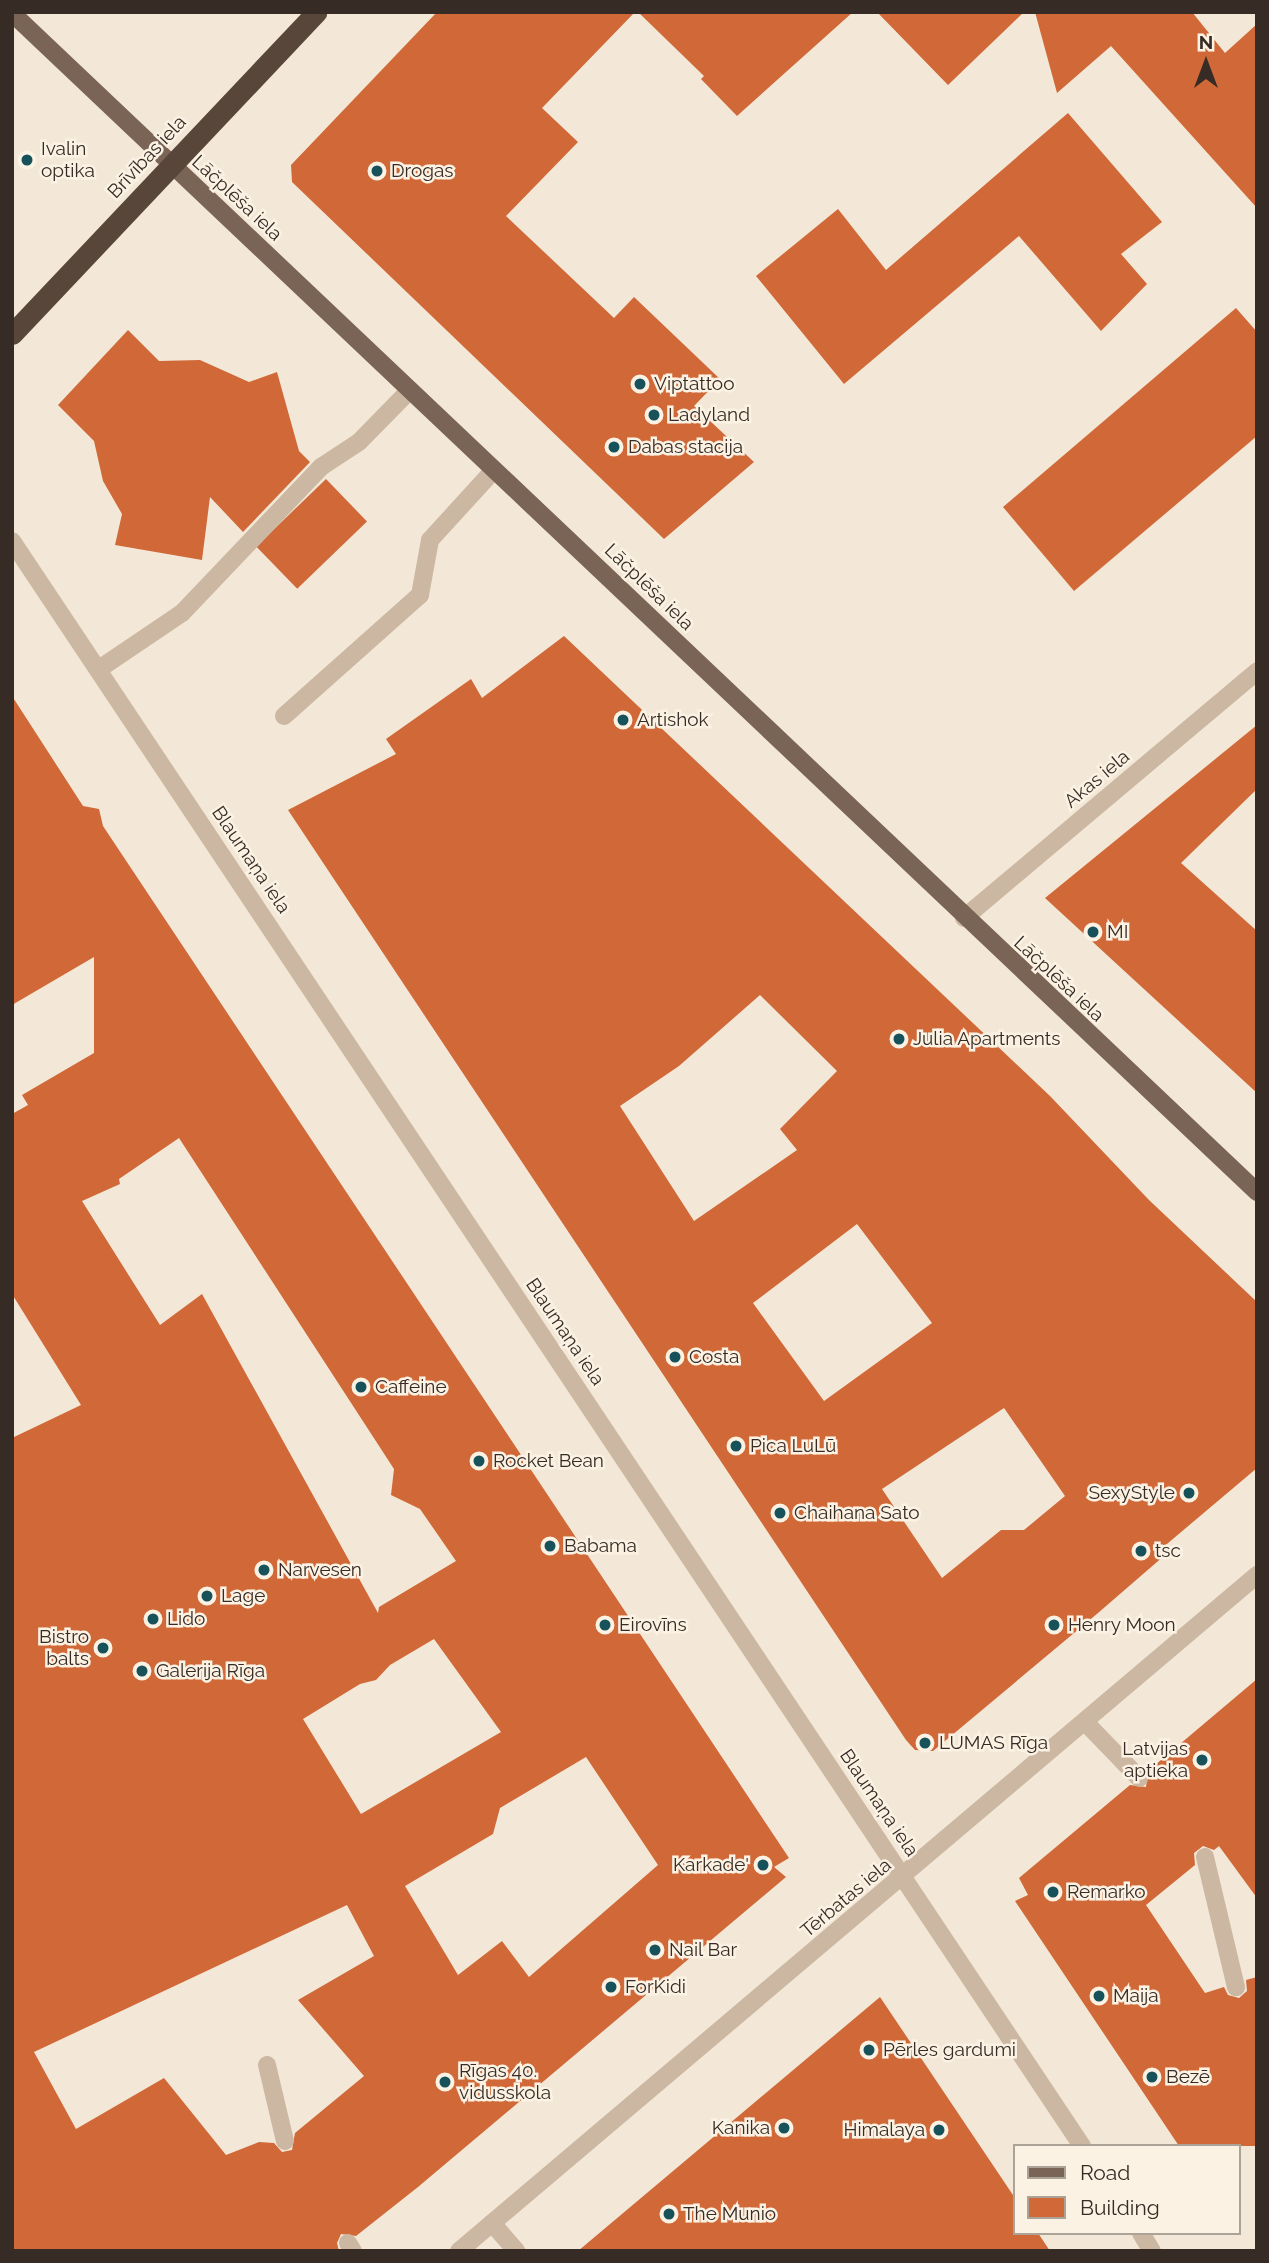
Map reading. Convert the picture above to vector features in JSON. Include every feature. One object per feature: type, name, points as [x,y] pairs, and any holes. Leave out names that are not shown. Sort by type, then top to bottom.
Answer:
[{"type":"highway","name":"Brīvības iela","points":[[12,334],[316,12]]},
{"type":"main road","name":"Lāčplēša iela","points":[[12,13],[964,918],[1257,1192]]},
{"type":"street","points":[[99,669],[182,613],[321,467],[359,442],[410,390]]},
{"type":"street","points":[[284,716],[420,595],[430,540],[494,470]]},
{"type":"street","name":"Blaumaņa iela","points":[[12,541],[1081,2144]]},
{"type":"street","name":"Akas iela","points":[[964,918],[1257,671]]},
{"type":"street","name":"Tērbatas iela","points":[[459,2251],[1257,1575]]},
{"type":"street","points":[[1085,1722],[1139,1778]]},
{"type":"street","points":[[1205,1857],[1236,1987]]},
{"type":"street","points":[[267,2066],[285,2141]]},
{"type":"street","points":[[492,2223],[516,2251]]},
{"type":"street","points":[[1142,2235],[1152,2251]]},
{"type":"building","points":[[437,12],[635,12],[542,108],[578,142],[506,216],[614,318],[634,297],[720,379],[694,406],[754,462],[664,539],[292,182],[291,165]]},
{"type":"building","points":[[638,12],[853,12],[737,116],[701,79],[704,76]]},
{"type":"building","points":[[877,12],[1024,12],[948,85]]},
{"type":"building","points":[[1035,12],[1192,12],[1225,53],[1257,24],[1257,208],[1111,46],[1057,93]]},
{"type":"building","points":[[1068,113],[1162,222],[1121,254],[1147,284],[1101,331],[1019,236],[844,384],[756,276],[838,209],[886,270]]},
{"type":"building","points":[[1236,308],[1257,332],[1257,436],[1074,591],[1003,507]]},
{"type":"building","points":[[128,330],[159,361],[200,360],[249,382],[277,372],[299,451],[310,462],[243,532],[210,497],[202,560],[115,545],[122,514],[103,481],[94,441],[58,405]]},
{"type":"building","points":[[326,479],[367,521],[297,589],[256,546]]},
{"type":"building","points":[[564,636],[1050,1096],[1149,1200],[1257,1302],[1257,1468],[1161,1549],[1172,1549],[933,1751],[915,1750],[906,1740],[288,810],[396,754],[386,739],[471,679],[482,698]],"holes":[[[760,995],[837,1071],[780,1129],[797,1150],[694,1221],[620,1106],[679,1066]],[[857,1224],[932,1323],[824,1401],[753,1303]],[[1004,1408],[1065,1496],[1024,1530],[1001,1530],[942,1578],[882,1489]]]},
{"type":"building","points":[[12,696],[83,806],[99,809],[103,826],[789,1858],[774,1867],[786,1877],[418,2187],[356,2236],[341,2234],[337,2243],[339,2251],[12,2251],[12,1438],[81,1405],[12,1294],[12,1114],[28,1105],[22,1095],[94,1053],[94,957],[12,1005]],"holes":[[[179,1138],[394,1469],[391,1495],[420,1509],[456,1561],[379,1607],[378,1613],[202,1294],[160,1325],[82,1201],[120,1184],[119,1179]],[[434,1639],[501,1732],[361,1814],[303,1719],[360,1684],[376,1680],[390,1665]],[[586,1757],[658,1865],[529,1977],[502,1941],[458,1975],[405,1886],[493,1834],[500,1808]],[[347,1905],[374,1956],[298,2000],[364,2076],[295,2133],[292,2150],[282,2152],[274,2143],[259,2142],[226,2155],[164,2078],[76,2129],[34,2052]]]},
{"type":"building","points":[[1257,725],[1257,789],[1181,863],[1257,931],[1257,1093],[1045,898]]},
{"type":"building","points":[[1257,1679],[1257,1898],[1219,1846],[1214,1850],[1203,1846],[1194,1853],[1195,1865],[1146,1905],[1205,1993],[1224,1987],[1228,1995],[1239,1998],[1247,1991],[1246,1980],[1257,1977],[1257,2146],[1178,2144],[1015,1901],[1028,1895],[1019,1878],[1130,1785],[1146,1787],[1148,1771]]},
{"type":"building","points":[[880,1997],[1014,2197],[1014,2235],[1039,2235],[1050,2251],[578,2251]]},
{"type":"place","name":"Ivalin optika","points":[[27,160]]},
{"type":"place","name":"Drogas","points":[[377,171]]},
{"type":"place","name":"Viptattoo","points":[[640,384]]},
{"type":"place","name":"Ladyland","points":[[654,415]]},
{"type":"place","name":"Dabas stacija","points":[[614,447]]},
{"type":"place","name":"Artishok","points":[[623,720]]},
{"type":"place","name":"MI","points":[[1093,932]]},
{"type":"place","name":"Julia Apartments","points":[[899,1039]]},
{"type":"place","name":"Costa","points":[[675,1357]]},
{"type":"place","name":"Caffeine","points":[[361,1387]]},
{"type":"place","name":"Pica LuLū","points":[[736,1446]]},
{"type":"place","name":"Rocket Bean","points":[[479,1461]]},
{"type":"place","name":"SexyStyle","points":[[1189,1493]]},
{"type":"place","name":"Chaihana Sato","points":[[780,1513]]},
{"type":"place","name":"Babama","points":[[550,1546]]},
{"type":"place","name":"tsc","points":[[1141,1551]]},
{"type":"place","name":"Narvesen","points":[[264,1570]]},
{"type":"place","name":"Lage","points":[[207,1596]]},
{"type":"place","name":"Lido","points":[[153,1619]]},
{"type":"place","name":"Eirovīns","points":[[605,1625]]},
{"type":"place","name":"Henry Moon","points":[[1054,1625]]},
{"type":"place","name":"Bistro balts","points":[[103,1648]]},
{"type":"place","name":"Galerija Rīga","points":[[142,1671]]},
{"type":"place","name":"LUMAS Rīga","points":[[925,1743]]},
{"type":"place","name":"Latvijas aptieka","points":[[1202,1760]]},
{"type":"place","name":"Karkade'","points":[[763,1865]]},
{"type":"place","name":"Remarko","points":[[1053,1892]]},
{"type":"place","name":"Nail Bar","points":[[655,1950]]},
{"type":"place","name":"ForKidi","points":[[611,1987]]},
{"type":"place","name":"Maija","points":[[1099,1996]]},
{"type":"place","name":"Pērles gardumi","points":[[869,2050]]},
{"type":"place","name":"Bezē","points":[[1152,2077]]},
{"type":"place","name":"Rīgas 40. vidusskola","points":[[445,2082]]},
{"type":"place","name":"Kanika","points":[[784,2128]]},
{"type":"place","name":"Himalaya","points":[[939,2130]]},
{"type":"place","name":"The Munio","points":[[669,2214]]}]
